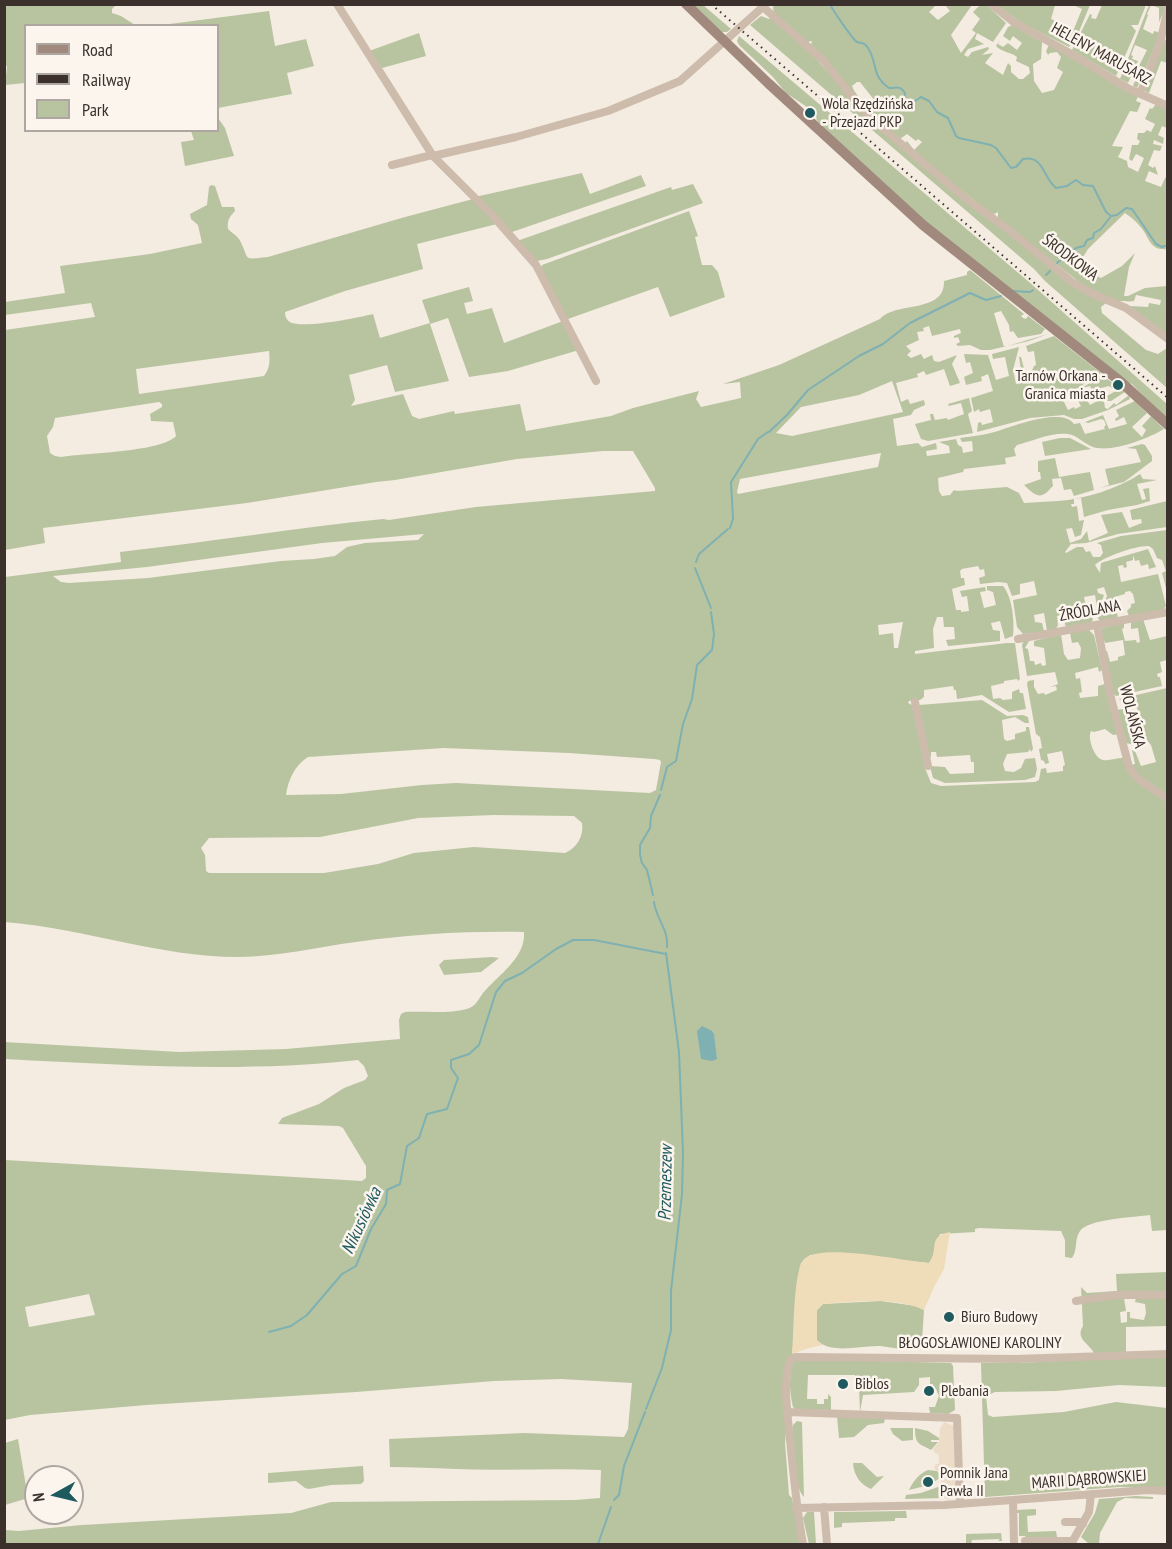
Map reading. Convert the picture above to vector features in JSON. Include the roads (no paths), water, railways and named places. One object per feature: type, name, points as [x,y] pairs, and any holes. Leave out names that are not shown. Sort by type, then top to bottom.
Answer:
[{"type":"street","points":[[337,4],[433,155],[493,216],[536,265],[596,381]]},
{"type":"street","points":[[686,4],[724,43],[915,217],[1121,382],[1167,425]]},
{"type":"street","name":"HELENY MARUSARZ","points":[[991,4],[1010,20],[1140,94],[1167,106]]},
{"type":"street","points":[[392,165],[531,134],[608,111],[683,79],[761,6]]},
{"type":"street","name":"ŚRODKOWA","points":[[761,6],[823,60],[866,114],[906,149],[1072,282],[1126,308],[1167,339]]},
{"type":"street","points":[[1140,94],[1160,43],[1167,8]]},
{"type":"street","name":"ŹRÓDLANA","points":[[1018,639],[1167,612]]},
{"type":"street","name":"WOLAŃSKA","points":[[1097,625],[1111,698],[1129,767],[1138,779],[1167,799]]},
{"type":"street","points":[[915,702],[928,766]]},
{"type":"street","points":[[1076,1301],[1116,1295],[1167,1295]]},
{"type":"street","name":"BŁOGOSŁAWIONEJ KAROLINY","points":[[788,1412],[787,1374],[790,1360],[801,1355],[1005,1359],[1167,1354]]},
{"type":"street","points":[[804,1545],[796,1508],[788,1412],[957,1418],[960,1504]]},
{"type":"street","name":"MARII DĄBROWSKIEJ","points":[[796,1508],[960,1504],[1148,1490],[1167,1491]]},
{"type":"street","points":[[1025,1541],[1072,1543],[1090,1509],[1091,1494]]},
{"type":"street","points":[[1013,1500],[1014,1545]]},
{"type":"street","points":[[824,1507],[827,1545]]},
{"type":"street","points":[[1065,1522],[1083,1524]]},
{"type":"water","points":[[702,1026],[714,1034],[717,1059],[712,1061],[701,1059],[697,1031]]},
{"type":"waterway","points":[[830,4],[855,40],[868,48],[877,74],[883,83],[889,88],[902,89],[906,103],[912,103],[921,97],[929,101],[937,112],[948,118],[956,136],[991,145],[996,148],[1011,168],[1016,167],[1023,159],[1035,160],[1056,188],[1067,186],[1076,180],[1083,185],[1093,186],[1106,212],[1111,216]]},
{"type":"waterway","points":[[1111,216],[1117,215],[1126,208],[1132,209],[1156,244],[1162,247],[1168,245]]},
{"type":"waterway","points":[[1057,263],[1076,248],[1084,246],[1111,216]]},
{"type":"waterway","points":[[1046,275],[1050,271]]},
{"type":"waterway","points":[[1013,291],[1030,292],[1033,290]]},
{"type":"waterway","points":[[769,432],[808,390],[859,356],[883,344],[910,323],[970,293],[986,300],[1001,296]]},
{"type":"waterway","points":[[730,528],[733,519],[731,482],[758,439],[768,432]]},
{"type":"waterway","points":[[696,562],[699,554],[728,529]]},
{"type":"waterway","name":"Przemeszew","points":[[695,568],[711,608]]},
{"type":"waterway","name":"Przemeszew","points":[[661,790],[667,767],[676,761],[683,724],[692,699],[697,665],[712,650],[714,634],[711,612]]},
{"type":"waterway","name":"Przemeszew","points":[[640,854],[640,845],[650,828],[651,816],[660,795]]},
{"type":"waterway","name":"Przemeszew","points":[[640,855],[647,870],[653,895]]},
{"type":"waterway","name":"Przemeszew","points":[[654,902],[666,935],[667,947]]},
{"type":"waterway","name":"Nikusiówka","points":[[269,1332],[291,1326],[307,1315],[342,1274],[356,1266],[371,1229],[386,1204],[387,1190],[400,1184],[407,1146],[419,1138],[427,1114],[447,1109],[458,1078],[451,1068],[451,1060],[469,1054],[479,1045],[496,992],[505,981],[522,973],[573,940],[594,940],[666,954]]},
{"type":"waterway","name":"Przemeszew","points":[[646,1409],[662,1368],[671,1330],[671,1291],[682,1194],[683,1153],[679,1052],[666,953]]},
{"type":"waterway","name":"Przemeszew","points":[[614,1500],[619,1495],[624,1466],[645,1412]]},
{"type":"waterway","name":"Przemeszew","points":[[598,1544],[611,1507]]},
{"type":"railway","points":[[711,4],[1168,398]]},
{"type":"place","name":"Wola Rzędzińska - Przejazd PKP","points":[[810,113]]},
{"type":"place","name":"Tarnów Orkana - Granica miasta","points":[[1118,385]]},
{"type":"place","name":"Biuro Budowy","points":[[949,1317]]},
{"type":"place","name":"Biblos","points":[[843,1384]]},
{"type":"place","name":"Plebania","points":[[929,1391]]},
{"type":"place","name":"Pomnik Jana Pawła II","points":[[928,1482]]}]
